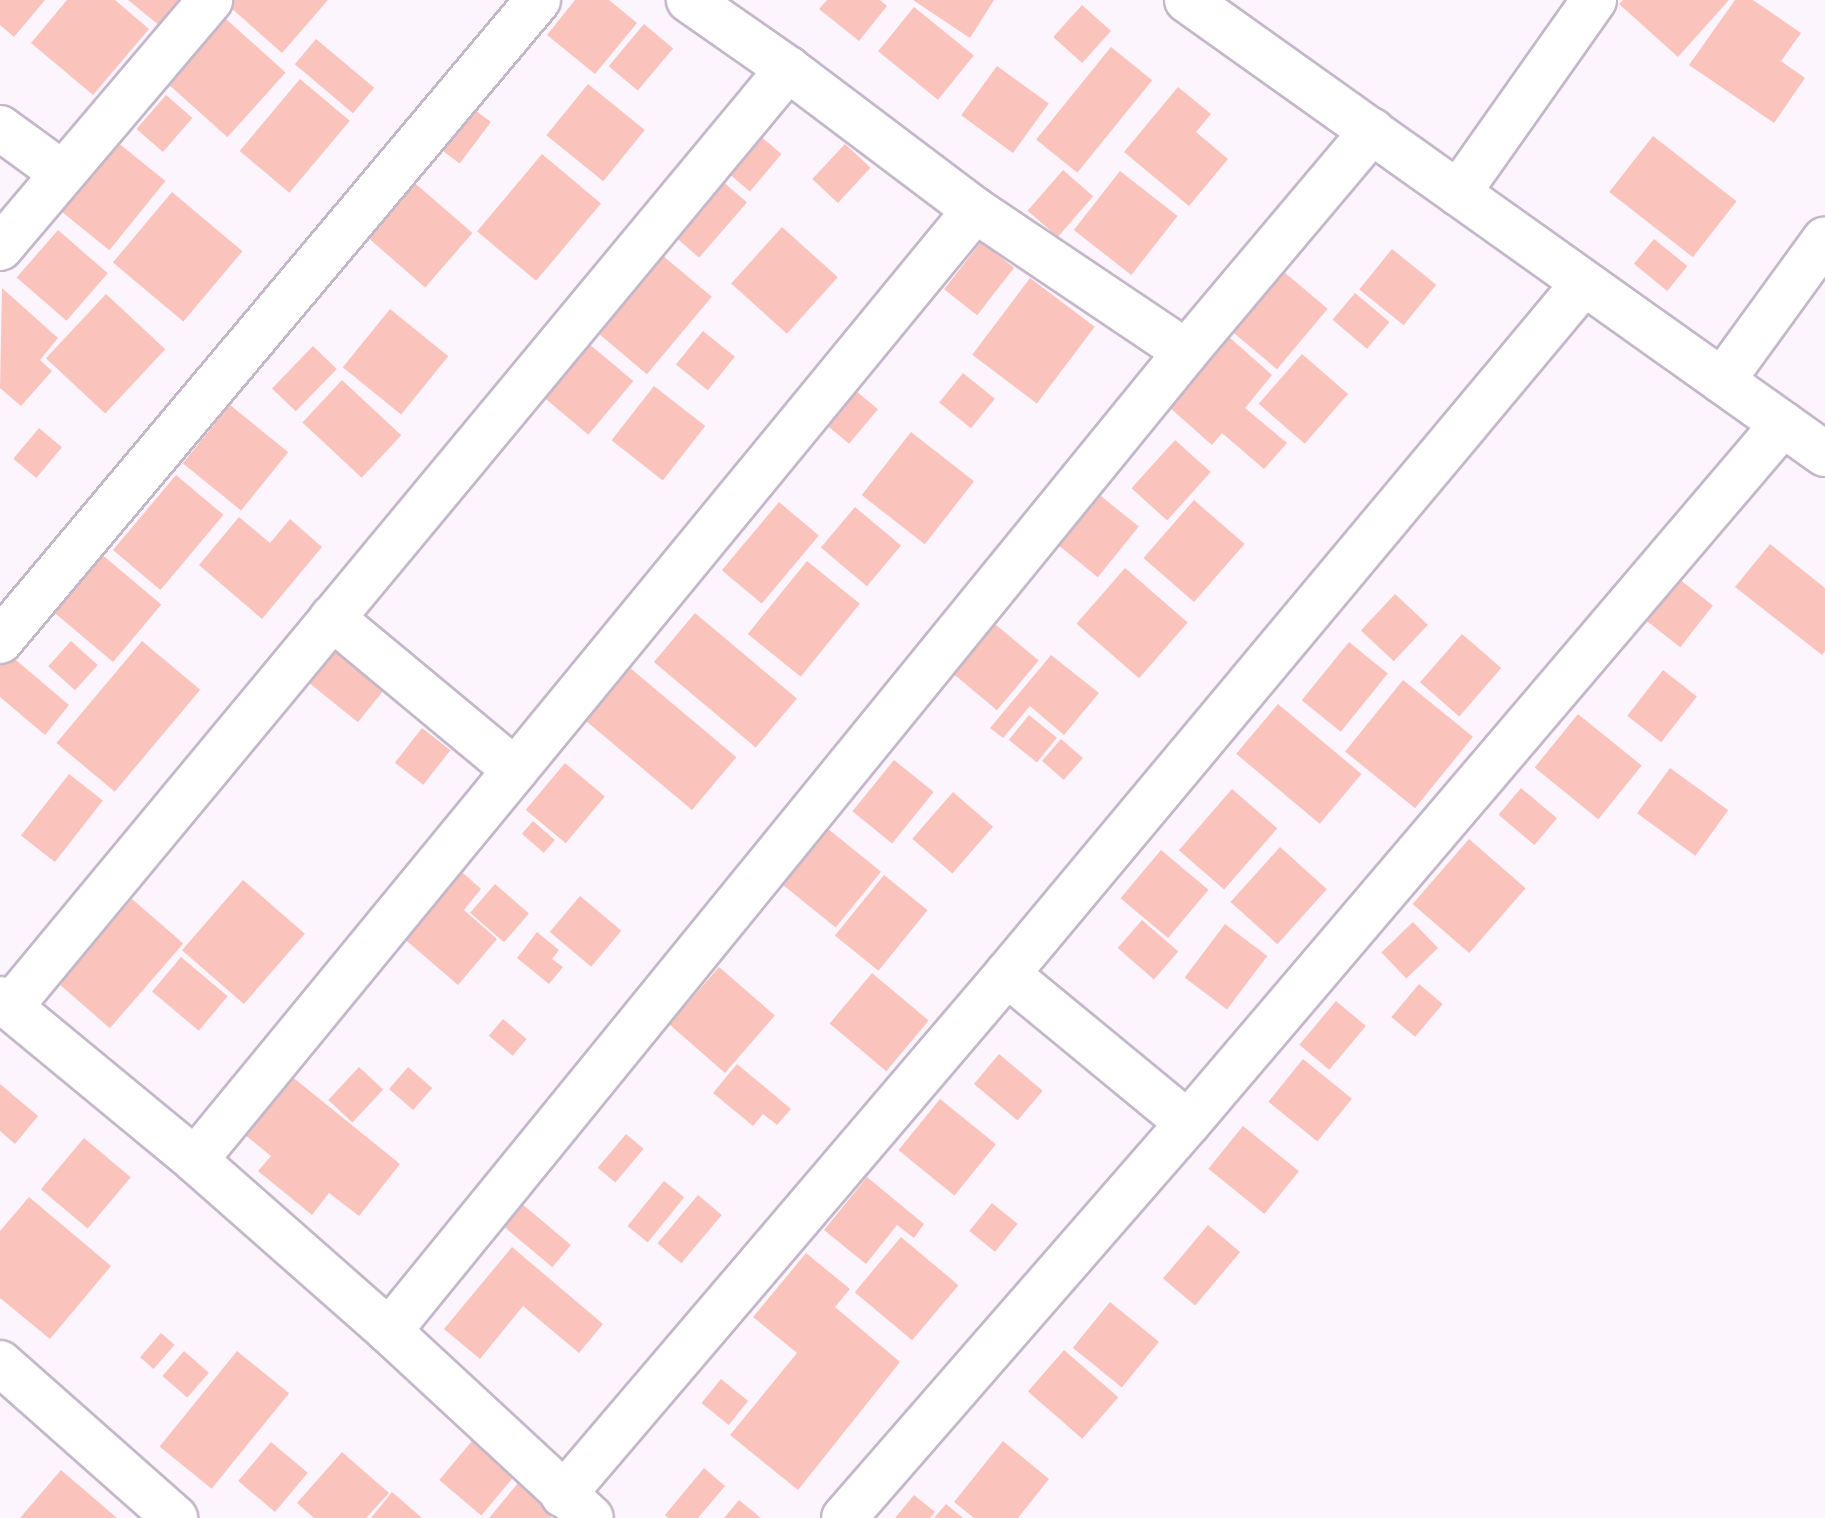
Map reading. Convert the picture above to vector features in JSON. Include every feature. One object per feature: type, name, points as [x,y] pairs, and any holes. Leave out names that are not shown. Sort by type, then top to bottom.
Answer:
[{"type":"street","points":[[0,248],[210,0]]},
{"type":"street","points":[[0,641],[538,0]]},
{"type":"street","points":[[689,0],[788,69],[975,210],[1186,352]]},
{"type":"street","points":[[1187,0],[1825,454]]},
{"type":"street","points":[[1458,193],[1594,0]]},
{"type":"street","points":[[788,69],[332,618],[5,1003],[195,1160],[389,1331],[577,1506],[1007,974],[1584,283]]},
{"type":"street","points":[[0,128],[62,173]]},
{"type":"street","points":[[389,1331],[1186,352],[1372,131]]},
{"type":"street","points":[[195,1160],[975,210]]},
{"type":"street","points":[[1722,381],[1825,239]]},
{"type":"street","points":[[844,1518],[1188,1123],[1783,424]]},
{"type":"street","points":[[332,618],[515,770]]},
{"type":"street","points":[[1007,974],[1188,1123]]},
{"type":"street","points":[[7,1384],[175,1518]]},
{"type":"building","points":[[0,0],[45,0],[14,37],[0,25]]},
{"type":"building","points":[[67,0],[115,0],[149,29],[93,95],[31,43]]},
{"type":"building","points":[[128,0],[182,0],[160,26]]},
{"type":"building","points":[[222,0],[328,0],[282,53]]},
{"type":"building","points":[[575,0],[609,0],[637,23],[595,74],[547,35]]},
{"type":"building","points":[[827,0],[880,0],[887,6],[859,41],[819,9]]},
{"type":"building","points":[[913,0],[994,0],[970,38]]},
{"type":"building","points":[[1623,0],[1729,0],[1678,57],[1619,4]]},
{"type":"building","points":[[1735,0],[1753,0],[1801,33],[1781,61],[1805,78],[1774,123],[1689,65]]},
{"type":"building","points":[[1082,5],[1111,31],[1082,63],[1053,37]]},
{"type":"building","points":[[914,7],[974,55],[938,100],[878,51]]},
{"type":"building","points":[[215,9],[286,73],[227,137],[157,74]]},
{"type":"building","points":[[644,24],[673,48],[638,91],[609,66]]},
{"type":"building","points":[[316,39],[374,88],[353,113],[295,64]]},
{"type":"building","points":[[1111,47],[1152,80],[1077,173],[1036,139]]},
{"type":"building","points":[[997,66],[1049,104],[1013,153],[961,115]]},
{"type":"building","points":[[300,79],[350,121],[289,193],[240,151]]},
{"type":"building","points":[[588,84],[645,130],[603,181],[546,135]]},
{"type":"building","points":[[1178,87],[1211,114],[1196,132],[1228,159],[1189,206],[1124,152]]},
{"type":"building","points":[[166,95],[192,118],[163,152],[136,129]]},
{"type":"building","points":[[459,98],[491,122],[460,164],[428,140]]},
{"type":"building","points":[[747,125],[781,154],[750,191],[716,163]]},
{"type":"building","points":[[1653,136],[1737,201],[1693,257],[1609,192]]},
{"type":"building","points":[[111,137],[165,181],[109,250],[55,206]]},
{"type":"building","points":[[845,144],[871,168],[838,203],[812,179]]},
{"type":"building","points":[[542,154],[601,203],[536,281],[477,231]]},
{"type":"building","points":[[1063,170],[1093,196],[1058,237],[1028,211]]},
{"type":"building","points":[[1120,171],[1178,216],[1131,275],[1074,230]]},
{"type":"building","points":[[713,173],[747,203],[699,258],[665,228]]},
{"type":"building","points":[[409,178],[472,233],[425,287],[362,232]]},
{"type":"building","points":[[172,192],[242,251],[183,322],[113,262]]},
{"type":"building","points":[[782,227],[838,277],[787,334],[731,283]]},
{"type":"building","points":[[58,230],[108,273],[66,321],[17,278]]},
{"type":"building","points":[[1654,239],[1687,266],[1667,291],[1634,264]]},
{"type":"building","points":[[981,242],[1014,268],[977,315],[944,289]]},
{"type":"building","points":[[1392,249],[1436,285],[1404,325],[1359,289]]},
{"type":"building","points":[[662,255],[712,297],[647,374],[597,332]]},
{"type":"building","points":[[1284,272],[1328,309],[1277,369],[1233,333]]},
{"type":"building","points":[[1030,278],[1095,327],[1037,403],[972,355]]},
{"type":"building","points":[[2,288],[58,338],[40,360],[52,371],[21,406],[0,388]]},
{"type":"building","points":[[1355,293],[1389,322],[1367,349],[1333,320]]},
{"type":"building","points":[[106,294],[165,349],[105,414],[46,358]]},
{"type":"building","points":[[390,309],[448,356],[401,414],[343,367]]},
{"type":"building","points":[[703,331],[735,357],[708,390],[676,364]]},
{"type":"building","points":[[1229,337],[1272,375],[1245,408],[1287,443],[1264,469],[1222,433],[1212,445],[1169,407]]},
{"type":"building","points":[[582,338],[633,381],[588,435],[537,392]]},
{"type":"building","points":[[313,346],[337,369],[296,411],[272,388]]},
{"type":"building","points":[[1302,354],[1348,394],[1305,444],[1259,404]]},
{"type":"building","points":[[963,373],[995,399],[971,428],[939,403]]},
{"type":"building","points":[[342,380],[401,435],[362,478],[302,422]]},
{"type":"building","points":[[654,386],[705,426],[663,480],[612,440]]},
{"type":"building","points":[[855,390],[878,409],[849,444],[826,424]]},
{"type":"building","points":[[230,405],[288,452],[241,510],[183,463]]},
{"type":"building","points":[[39,428],[62,447],[36,478],[13,459]]},
{"type":"building","points":[[911,432],[974,481],[925,544],[862,495]]},
{"type":"building","points":[[1175,440],[1211,472],[1167,520],[1132,488]]},
{"type":"building","points":[[176,475],[223,515],[161,590],[113,550]]},
{"type":"building","points":[[1096,492],[1139,527],[1098,577],[1055,543]]},
{"type":"building","points":[[1194,500],[1245,544],[1194,602],[1143,558]]},
{"type":"building","points":[[779,502],[819,535],[762,604],[722,570]]},
{"type":"building","points":[[855,507],[901,546],[867,586],[821,548]]},
{"type":"building","points":[[239,517],[270,543],[290,519],[322,547],[262,619],[199,565]]},
{"type":"building","points":[[1770,544],[1825,588],[1825,651],[1822,655],[1735,587]]},
{"type":"building","points":[[100,553],[161,604],[113,662],[52,610]]},
{"type":"building","points":[[807,561],[860,604],[801,677],[748,634]]},
{"type":"building","points":[[1125,568],[1188,622],[1139,678],[1076,624]]},
{"type":"building","points":[[1679,579],[1713,605],[1680,647],[1646,621]]},
{"type":"building","points":[[1395,594],[1428,625],[1394,661],[1361,631]]},
{"type":"building","points":[[695,613],[797,698],[756,748],[654,662]]},
{"type":"building","points":[[982,613],[1039,661],[997,710],[940,663]]},
{"type":"building","points":[[1462,634],[1501,668],[1459,716],[1420,682]]},
{"type":"building","points":[[71,641],[98,665],[75,690],[48,666]]},
{"type":"building","points":[[142,641],[200,690],[115,792],[57,743]]},
{"type":"building","points":[[1349,642],[1388,673],[1341,732],[1302,700]]},
{"type":"building","points":[[333,648],[384,690],[358,722],[307,681]]},
{"type":"building","points":[[10,655],[69,705],[45,735],[0,697],[0,666]]},
{"type":"building","points":[[1051,655],[1099,693],[1064,735],[1030,706],[1003,738],[990,728]]},
{"type":"building","points":[[623,662],[736,757],[692,810],[579,715]]},
{"type":"building","points":[[1663,670],[1697,696],[1661,742],[1627,716]]},
{"type":"building","points":[[1403,680],[1473,737],[1415,808],[1345,751]]},
{"type":"building","points":[[1278,704],[1361,774],[1320,824],[1236,754]]},
{"type":"building","points":[[1578,714],[1642,766],[1598,819],[1535,768]]},
{"type":"building","points":[[1029,715],[1057,738],[1037,763],[1009,740]]},
{"type":"building","points":[[422,728],[450,750],[423,785],[395,763]]},
{"type":"building","points":[[1061,739],[1083,758],[1064,780],[1042,761]]},
{"type":"building","points":[[894,760],[934,792],[892,843],[852,811]]},
{"type":"building","points":[[565,763],[605,796],[566,843],[526,810]]},
{"type":"building","points":[[1670,768],[1728,810],[1695,856],[1637,813]]},
{"type":"building","points":[[69,774],[103,800],[55,862],[21,835]]},
{"type":"building","points":[[1521,788],[1557,818],[1535,845],[1499,815]]},
{"type":"building","points":[[1232,789],[1277,828],[1224,889],[1179,850]]},
{"type":"building","points":[[953,792],[993,827],[952,874],[912,839]]},
{"type":"building","points":[[811,815],[881,872],[836,928],[766,871]]},
{"type":"building","points":[[533,821],[555,840],[544,853],[522,834]]},
{"type":"building","points":[[1469,839],[1526,888],[1469,953],[1413,904]]},
{"type":"building","points":[[1280,847],[1327,889],[1277,944],[1230,902]]},
{"type":"building","points":[[1161,850],[1208,890],[1168,938],[1121,898]]},
{"type":"building","points":[[452,863],[481,889],[464,910],[497,939],[458,985],[394,930]]},
{"type":"building","points":[[884,875],[928,910],[878,971],[835,936]]},
{"type":"building","points":[[243,880],[305,934],[244,1004],[182,950]]},
{"type":"building","points":[[495,884],[529,914],[504,942],[470,913]]},
{"type":"building","points":[[580,896],[621,931],[591,967],[550,932]]},
{"type":"building","points":[[132,899],[183,944],[110,1028],[59,984]]},
{"type":"building","points":[[1142,920],[1178,951],[1154,979],[1118,948]]},
{"type":"building","points":[[1413,922],[1438,948],[1406,978],[1381,953]]},
{"type":"building","points":[[1225,924],[1267,956],[1227,1009],[1185,978]]},
{"type":"building","points":[[537,932],[559,950],[552,959],[563,967],[549,984],[517,958]]},
{"type":"building","points":[[181,957],[228,996],[199,1031],[152,991]]},
{"type":"building","points":[[719,967],[775,1016],[725,1073],[669,1024]]},
{"type":"building","points":[[872,973],[929,1021],[886,1071],[830,1024]]},
{"type":"building","points":[[1419,984],[1443,1004],[1415,1037],[1391,1017]]},
{"type":"building","points":[[1336,1001],[1366,1026],[1329,1070],[1299,1045]]},
{"type":"building","points":[[503,1019],[527,1039],[513,1056],[489,1036]]},
{"type":"building","points":[[999,1054],[1043,1091],[1018,1121],[974,1084]]},
{"type":"building","points":[[1303,1059],[1352,1099],[1317,1141],[1268,1102]]},
{"type":"building","points":[[737,1064],[791,1109],[777,1125],[763,1114],[753,1126],[713,1093]]},
{"type":"building","points":[[359,1067],[383,1090],[352,1122],[328,1100]]},
{"type":"building","points":[[408,1067],[432,1088],[413,1110],[389,1089]]},
{"type":"building","points":[[285,1071],[400,1164],[359,1216],[329,1193],[312,1215],[258,1171],[271,1156],[239,1130]]},
{"type":"building","points":[[0,1084],[38,1116],[15,1144],[0,1131]]},
{"type":"building","points":[[940,1099],[996,1144],[954,1196],[898,1150]]},
{"type":"building","points":[[1243,1126],[1299,1171],[1264,1214],[1208,1169]]},
{"type":"building","points":[[626,1134],[644,1149],[615,1182],[598,1168]]},
{"type":"building","points":[[84,1138],[131,1177],[88,1229],[41,1189]]},
{"type":"building","points":[[867,1177],[924,1224],[914,1238],[897,1225],[866,1264],[824,1230]]},
{"type":"building","points":[[664,1181],[684,1197],[648,1242],[627,1226]]},
{"type":"building","points":[[698,1195],[722,1215],[681,1263],[658,1243]]},
{"type":"building","points":[[29,1197],[111,1266],[50,1339],[0,1298],[0,1231]]},
{"type":"building","points":[[515,1198],[571,1245],[552,1267],[496,1220]]},
{"type":"building","points":[[992,1203],[1018,1224],[995,1252],[969,1231]]},
{"type":"building","points":[[1208,1225],[1240,1252],[1195,1306],[1163,1279]]},
{"type":"building","points":[[901,1237],[958,1285],[912,1340],[855,1292]]},
{"type":"building","points":[[512,1247],[603,1324],[579,1353],[523,1306],[480,1359],[444,1329]]},
{"type":"building","points":[[806,1253],[850,1289],[835,1307],[900,1362],[798,1490],[730,1435],[797,1353],[753,1317]]},
{"type":"building","points":[[1110,1302],[1159,1342],[1122,1387],[1073,1348]]},
{"type":"building","points":[[161,1333],[175,1345],[154,1369],[140,1357]]},
{"type":"building","points":[[1064,1350],[1118,1397],[1082,1439],[1028,1392]]},
{"type":"building","points":[[184,1351],[209,1373],[187,1398],[162,1376]]},
{"type":"building","points":[[237,1351],[289,1393],[212,1489],[160,1447]]},
{"type":"building","points":[[721,1379],[748,1401],[729,1425],[701,1403]]},
{"type":"building","points":[[472,1441],[514,1476],[481,1515],[439,1480]]},
{"type":"building","points":[[1003,1441],[1049,1479],[1018,1518],[974,1518],[954,1502]]},
{"type":"building","points":[[271,1442],[308,1473],[275,1512],[238,1481]]},
{"type":"building","points":[[342,1452],[389,1493],[366,1518],[314,1518],[297,1503]]},
{"type":"building","points":[[704,1468],[725,1486],[698,1518],[668,1518],[665,1515]]},
{"type":"building","points":[[61,1470],[117,1518],[20,1518]]},
{"type":"building","points":[[518,1483],[554,1513],[550,1518],[489,1518]]},
{"type":"building","points":[[392,1492],[422,1518],[371,1518]]},
{"type":"building","points":[[914,1495],[935,1512],[930,1518],[895,1518]]},
{"type":"building","points":[[739,1500],[761,1518],[724,1518]]},
{"type":"building","points":[[946,1504],[963,1518],[934,1518]]}]
